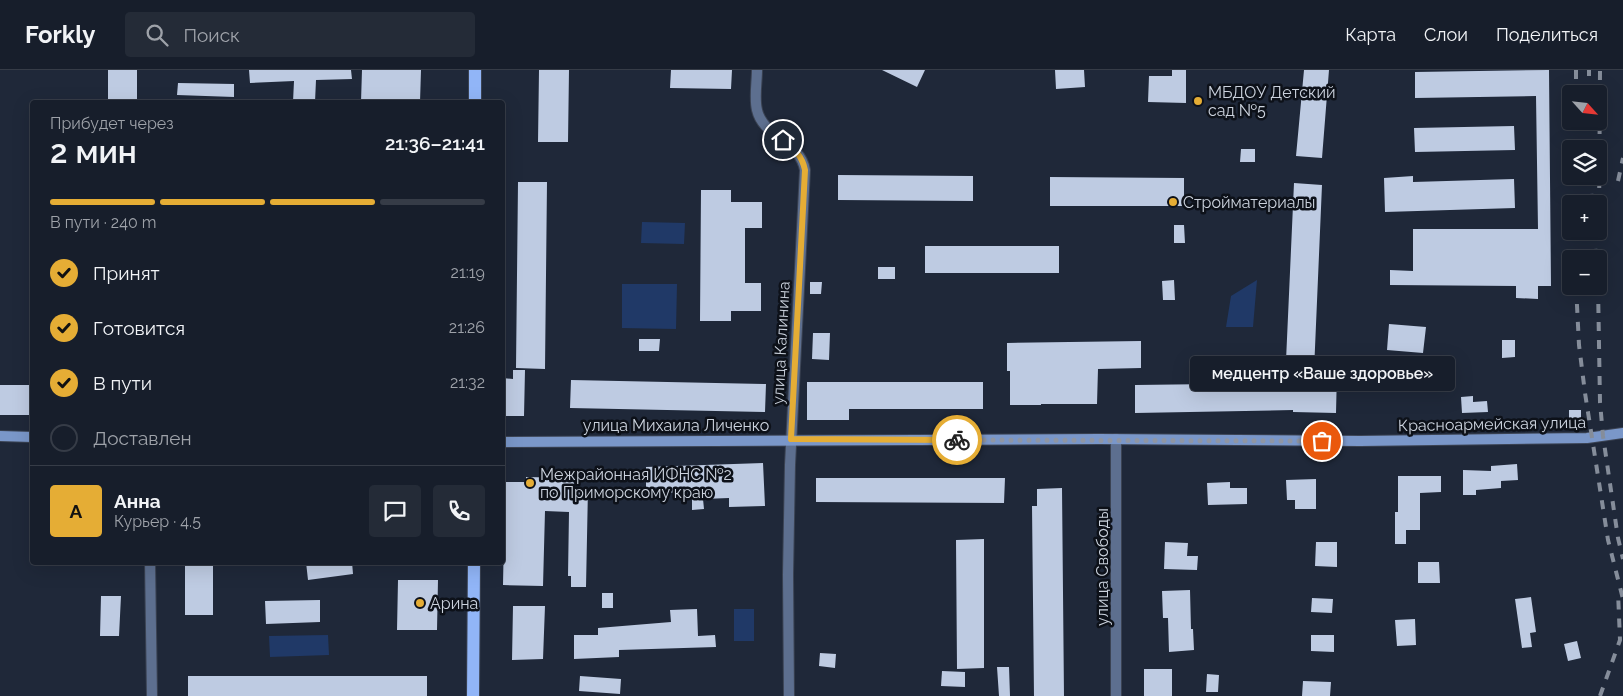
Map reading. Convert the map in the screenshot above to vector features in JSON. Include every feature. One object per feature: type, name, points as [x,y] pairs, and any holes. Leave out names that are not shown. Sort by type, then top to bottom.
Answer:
[{"type":"main road","points":[[475,100],[476,70]]},
{"type":"main road","name":"Красноармейская улица","points":[[1360,441],[1579,438],[1623,433]]},
{"type":"main road","points":[[0,436],[30,437]]},
{"type":"main road","name":"улица Михаила Личенко","points":[[505,442],[791,439],[1360,441]]},
{"type":"main road","points":[[473,696],[474,565]]},
{"type":"street","name":"улица Калинина","points":[[757,70],[757,110],[760,119],[767,128],[798,153],[804,161],[805,170],[791,439],[788,575],[789,696]]},
{"type":"street","name":"улица Свободы","points":[[1116,439],[1116,696]]},
{"type":"street","points":[[150,565],[152,696]]},
{"type":"shaded area","points":[[642,222],[685,223],[684,244],[641,243]]},
{"type":"shaded area","points":[[1257,280],[1253,327],[1226,327],[1231,296]]},
{"type":"shaded area","points":[[622,284],[677,284],[676,329],[622,328]]},
{"type":"shaded area","points":[[734,609],[754,609],[754,641],[734,641]]},
{"type":"shaded area","points":[[328,635],[329,655],[270,657],[269,636]]},
{"type":"building","points":[[108,70],[137,70],[137,99],[108,99]]},
{"type":"building","points":[[249,70],[351,70],[352,79],[316,80],[315,100],[293,100],[294,81],[250,83]]},
{"type":"building","points":[[362,70],[421,70],[420,100],[361,100]]},
{"type":"building","points":[[539,70],[569,70],[568,142],[538,142]]},
{"type":"building","points":[[671,70],[732,70],[731,89],[670,88]]},
{"type":"building","points":[[882,70],[925,70],[917,87]]},
{"type":"building","points":[[1055,70],[1084,70],[1085,87],[1056,89]]},
{"type":"building","points":[[1172,70],[1186,70],[1186,103],[1148,102],[1149,76],[1172,76]]},
{"type":"building","points":[[1304,70],[1329,70],[1322,158],[1296,156]]},
{"type":"building","points":[[1549,70],[1551,286],[1538,286],[1538,299],[1516,298],[1516,286],[1390,285],[1390,270],[1413,271],[1413,229],[1538,229],[1536,96],[1415,98],[1415,72]]},
{"type":"building","points":[[178,83],[234,84],[234,97],[177,95]]},
{"type":"building","points":[[1514,126],[1515,150],[1415,152],[1414,128]]},
{"type":"building","points":[[1241,149],[1255,149],[1255,162],[1240,162]]},
{"type":"building","points":[[838,175],[973,176],[973,201],[838,200]]},
{"type":"building","points":[[1413,176],[1413,182],[1514,179],[1515,208],[1385,212],[1384,178]]},
{"type":"building","points":[[1050,177],[1184,178],[1184,206],[1050,206]]},
{"type":"building","points":[[518,182],[547,182],[545,369],[516,368]]},
{"type":"building","points":[[1294,183],[1322,185],[1314,371],[1337,371],[1336,413],[1293,412],[1293,410],[1135,413],[1135,385],[1285,383]]},
{"type":"building","points":[[701,190],[731,190],[731,202],[762,202],[762,228],[745,228],[745,283],[761,283],[761,311],[731,311],[731,321],[700,321]]},
{"type":"building","points":[[1174,225],[1184,225],[1185,243],[1174,243]]},
{"type":"building","points":[[925,246],[1059,246],[1059,273],[925,273]]},
{"type":"building","points":[[878,267],[895,267],[895,279],[878,279]]},
{"type":"building","points":[[1174,280],[1175,300],[1163,300],[1162,281]]},
{"type":"building","points":[[810,282],[822,282],[821,294],[810,294]]},
{"type":"building","points":[[1389,324],[1426,327],[1423,353],[1387,350]]},
{"type":"building","points":[[813,333],[830,333],[829,360],[812,359]]},
{"type":"building","points":[[639,339],[660,339],[659,351],[639,351]]},
{"type":"building","points":[[1502,340],[1515,340],[1515,357],[1502,358]]},
{"type":"building","points":[[1141,341],[1141,368],[1098,369],[1097,404],[1010,405],[1010,371],[1007,371],[1007,343]]},
{"type":"building","points":[[513,370],[525,370],[524,416],[505,416],[505,378],[513,379]]},
{"type":"building","points":[[571,380],[766,384],[765,412],[570,408]]},
{"type":"building","points":[[807,382],[983,382],[983,409],[849,409],[849,420],[807,420]]},
{"type":"building","points":[[0,385],[30,385],[30,415],[0,415]]},
{"type":"building","points":[[1473,396],[1473,402],[1487,401],[1488,412],[1462,413],[1461,397]]},
{"type":"building","points":[[1569,410],[1581,410],[1581,423],[1569,423]]},
{"type":"building","points":[[763,463],[765,506],[729,507],[729,498],[703,499],[704,509],[692,510],[692,492],[662,493],[661,487],[646,488],[646,467]]},
{"type":"building","points":[[1517,464],[1518,480],[1501,481],[1501,488],[1476,490],[1476,495],[1463,495],[1463,470],[1491,471],[1491,466]]},
{"type":"building","points":[[1398,476],[1441,476],[1441,492],[1420,493],[1420,530],[1406,530],[1406,544],[1395,544],[1395,512],[1398,512]]},
{"type":"building","points":[[526,477],[574,478],[574,488],[588,488],[586,587],[571,587],[571,576],[568,576],[569,512],[545,511],[543,586],[503,585],[503,565],[505,565],[505,482],[526,482]]},
{"type":"building","points":[[816,478],[1005,478],[1004,503],[816,502]]},
{"type":"building","points":[[1316,479],[1316,509],[1295,509],[1295,500],[1287,500],[1286,480]]},
{"type":"building","points":[[1230,482],[1230,488],[1247,488],[1247,504],[1208,505],[1207,483]]},
{"type":"building","points":[[1062,488],[1064,696],[1034,696],[1032,506],[1037,506],[1037,489]]},
{"type":"building","points":[[984,539],[984,668],[957,669],[956,540]]},
{"type":"building","points":[[1165,542],[1188,543],[1187,556],[1198,556],[1197,570],[1164,569]]},
{"type":"building","points":[[1316,542],[1337,542],[1337,567],[1315,566]]},
{"type":"building","points":[[1418,562],[1439,562],[1440,583],[1418,583]]},
{"type":"building","points":[[185,565],[213,565],[213,615],[185,615]]},
{"type":"building","points":[[306,565],[352,565],[353,574],[308,580]]},
{"type":"building","points":[[398,580],[438,580],[437,630],[397,630]]},
{"type":"building","points":[[1190,590],[1191,629],[1193,629],[1194,650],[1169,652],[1168,618],[1163,618],[1162,591]]},
{"type":"building","points":[[602,593],[613,593],[613,608],[602,608]]},
{"type":"building","points":[[101,596],[121,596],[119,636],[100,636]]},
{"type":"building","points":[[1531,597],[1536,632],[1530,633],[1532,647],[1522,648],[1515,599]]},
{"type":"building","points":[[1312,598],[1333,599],[1332,613],[1311,612]]},
{"type":"building","points":[[320,600],[320,622],[266,624],[265,601]]},
{"type":"building","points":[[513,606],[545,606],[543,659],[512,660]]},
{"type":"building","points":[[697,609],[698,636],[715,635],[716,647],[619,650],[619,657],[574,659],[574,635],[598,635],[598,628],[671,622],[670,610]]},
{"type":"building","points":[[1415,619],[1416,645],[1397,646],[1395,620]]},
{"type":"building","points":[[1311,635],[1334,635],[1334,652],[1311,651]]},
{"type":"building","points":[[1577,641],[1581,658],[1568,661],[1564,644]]},
{"type":"building","points":[[820,653],[836,654],[835,668],[819,666]]},
{"type":"building","points":[[997,667],[1009,667],[1010,696],[999,696]]},
{"type":"building","points":[[1144,669],[1172,669],[1172,696],[1144,696]]},
{"type":"building","points":[[942,671],[965,672],[965,687],[941,686]]},
{"type":"building","points":[[1207,674],[1219,675],[1218,692],[1206,692]]},
{"type":"building","points":[[188,676],[427,676],[427,696],[188,696]]},
{"type":"building","points":[[580,676],[621,679],[620,694],[579,691]]},
{"type":"building","points":[[1303,681],[1331,682],[1330,696],[1302,696]]},
{"type":"railway","points":[[1576,70],[1576,85]]},
{"type":"railway","points":[[1589,70],[1589,85]]},
{"type":"railway","points":[[1599,195],[1600,70]]},
{"type":"railway","points":[[1576,130],[1576,140]]},
{"type":"railway","points":[[1589,130],[1589,140]]},
{"type":"railway","points":[[1618,181],[1623,158]]},
{"type":"railway","points":[[1576,185],[1576,195]]},
{"type":"railway","points":[[1591,185],[1591,195]]},
{"type":"railway","points":[[1575,240],[1575,250]]},
{"type":"railway","points":[[1595,240],[1595,250]]},
{"type":"railway","points":[[1576,295],[1579,345],[1585,393],[1608,540],[1623,599]]},
{"type":"railway","points":[[1598,295],[1600,402],[1603,436],[1618,538],[1623,559]]},
{"type":"railway","points":[[1600,696],[1620,640],[1618,592]]},
{"type":"way so far","points":[[957,440],[1322,441]]},
{"type":"place","name":"МБДОУ Детский сад №5","points":[[1198,101]]},
{"type":"place","name":"Стройматериалы","points":[[1173,202]]},
{"type":"place","name":"медцентр «Ваше здоровье»","points":[[1322,441]]},
{"type":"place","name":"Межрайонная ИФНС №2 по Приморскому краю","points":[[530,483]]},
{"type":"place","name":"Арина","points":[[420,603]]},
{"type":"route","points":[[783,140],[804,161],[805,170],[791,439],[957,440]]}]
